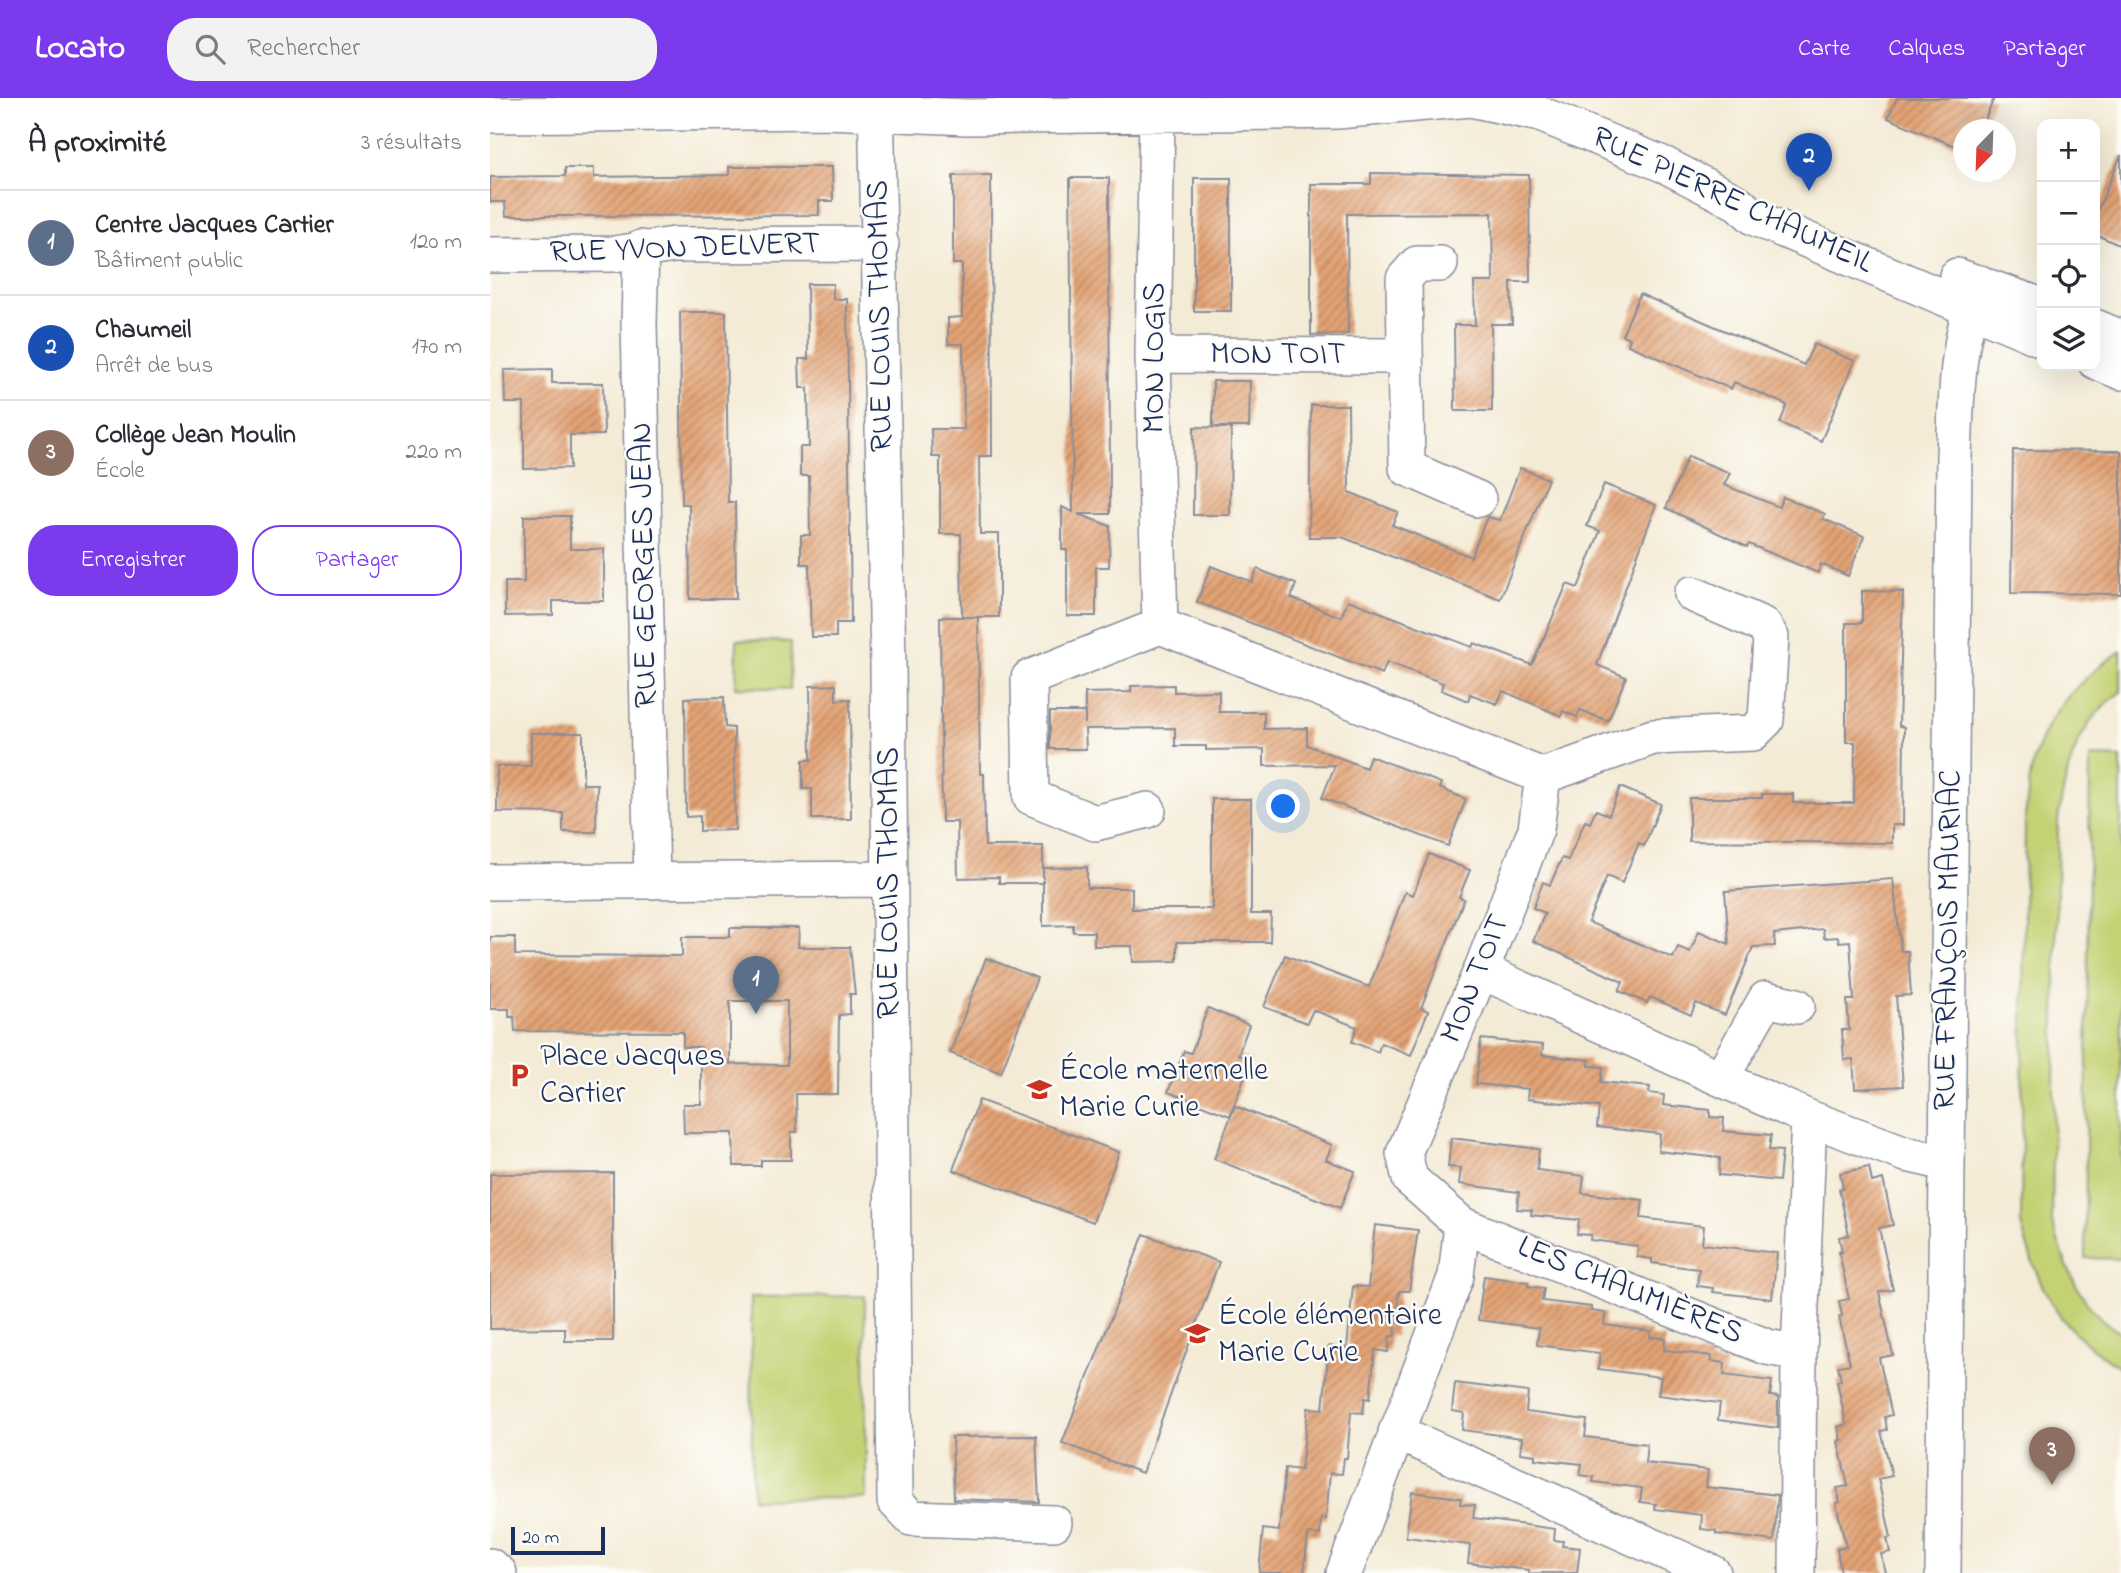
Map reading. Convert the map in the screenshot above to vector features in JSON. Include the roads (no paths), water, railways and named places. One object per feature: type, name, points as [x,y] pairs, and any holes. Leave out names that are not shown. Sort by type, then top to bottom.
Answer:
[{"type":"street","name":"RUE PIERRE CHAUMEIL","points":[[1551,98],[1672,149],[1777,204],[1974,296],[2037,336]]},
{"type":"street","name":"RUE PIERRE CHAUMEIL","points":[[490,115],[876,105],[968,117],[1148,105],[1235,105],[1338,111],[1435,100],[1470,99],[1540,114],[1665,165],[1738,203],[1755,218],[1974,296],[2037,305]]},
{"type":"street","name":"RUE LOUIS THOMAS","points":[[876,105],[881,244],[895,1501],[911,1518],[1054,1523]]},
{"type":"street","name":"MON LOGIS","points":[[1148,105],[1160,626]]},
{"type":"street","name":"RUE YVON DELVERT","points":[[490,255],[614,254],[674,244],[881,244]]},
{"type":"street","name":"RUE GEORGES JEAN","points":[[641,248],[639,324],[652,881]]},
{"type":"street","points":[[1440,264],[1417,264],[1404,279],[1403,356],[1407,468],[1478,499]]},
{"type":"street","name":"RUE FRANÇOIS MAURIAC","points":[[1942,1573],[1954,456],[1959,355],[1974,296]]},
{"type":"street","points":[[2100,329],[2121,338]]},
{"type":"street","name":"MON TOIT","points":[[1153,355],[1403,356]]},
{"type":"street","points":[[2100,363],[2121,372]]},
{"type":"street","points":[[1147,810],[1095,822],[1031,797],[1029,678],[1160,626],[1543,776],[1653,737],[1753,733],[1766,720],[1771,637],[1763,625],[1692,594]]},
{"type":"street","name":"MON TOIT","points":[[1410,1179],[1404,1153],[1481,971],[1536,830],[1543,776]]},
{"type":"street","points":[[490,882],[888,879]]},
{"type":"street","points":[[1481,971],[1809,1118],[1906,1154],[1946,1163]]},
{"type":"street","points":[[1721,1078],[1766,999],[1797,1006]]},
{"type":"street","points":[[1797,1573],[1799,1353],[1809,1118]]},
{"type":"street","name":"LES CHAUMIÈRES","points":[[1410,1179],[1462,1225],[1768,1347],[1799,1353]]},
{"type":"street","points":[[1344,1573],[1456,1276],[1462,1225]]},
{"type":"street","points":[[1396,1432],[1713,1573]]},
{"type":"street","points":[[490,1566],[499,1573]]},
{"type":"place","name":"Chaumeil","points":[[1809,191]]},
{"type":"place","name":"Centre Jacques Cartier","points":[[756,1014]]},
{"type":"place","name":"Place Jacques Cartier","points":[[520,1075]]},
{"type":"place","name":"École maternelle Marie Curie","points":[[1039,1089]]},
{"type":"place","name":"École élémentaire Marie Curie","points":[[1198,1334]]},
{"type":"place","name":"Collège Jean Moulin","points":[[2052,1485]]}]
